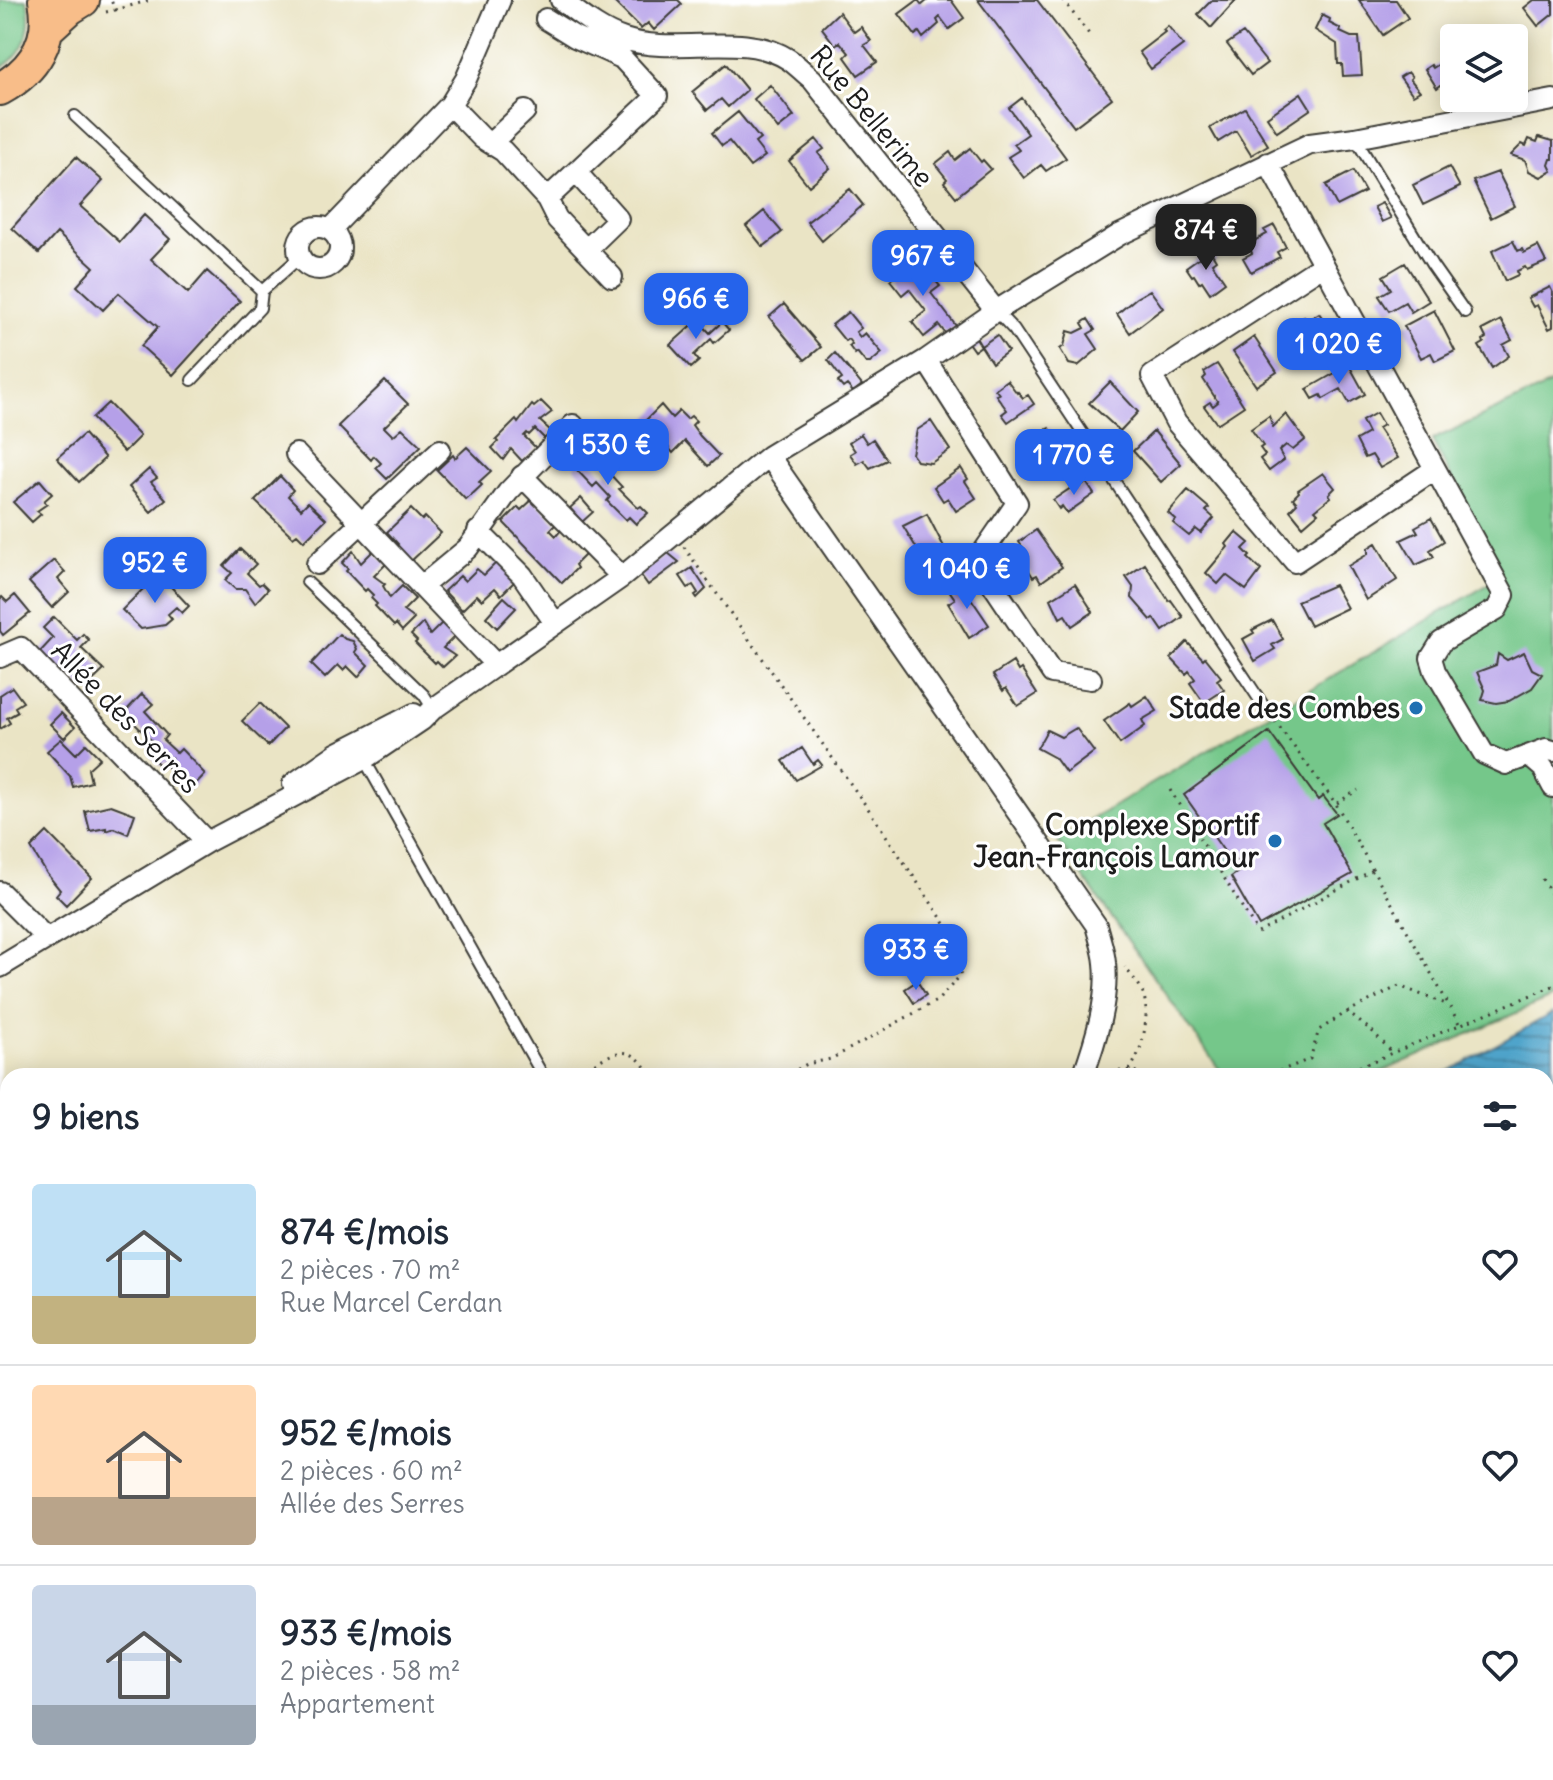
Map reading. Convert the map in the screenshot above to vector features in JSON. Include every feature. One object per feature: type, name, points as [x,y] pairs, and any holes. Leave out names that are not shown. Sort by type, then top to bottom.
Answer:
[{"type":"main road","points":[[0,89],[18,79],[32,65],[42,48],[46,14],[70,8],[83,0]]},
{"type":"street","points":[[331,229],[450,105],[466,79],[500,0]]},
{"type":"street","name":"Rue Bellerime","points":[[567,3],[592,24],[623,39],[694,47],[725,43],[763,49],[787,58],[812,79],[996,311]]},
{"type":"street","points":[[546,19],[575,37],[622,58],[657,96],[547,199]]},
{"type":"street","points":[[0,967],[207,842],[364,759],[622,577],[769,456],[926,360],[996,311],[1119,235],[1310,144],[1553,100]]},
{"type":"street","points":[[450,105],[482,138],[503,151],[547,199],[557,219],[612,277]]},
{"type":"street","points":[[491,143],[525,111]]},
{"type":"street","points":[[1268,163],[1504,595],[1497,609],[1441,642],[1431,658],[1435,671],[1484,754],[1506,764],[1546,749],[1553,751]]},
{"type":"street","points":[[576,172],[618,219],[586,250]]},
{"type":"street","points":[[318,226],[331,229],[340,241],[340,255],[324,269],[304,263],[300,257],[298,244],[305,232],[318,226]]},
{"type":"street","points":[[1323,265],[1152,376],[1176,422],[1295,562],[1435,469]]},
{"type":"street","points":[[926,360],[1017,503],[977,561],[1052,673],[1091,679]]},
{"type":"street","points":[[422,586],[458,559],[522,476],[573,425]]},
{"type":"street","points":[[312,573],[440,450]]},
{"type":"street","points":[[296,454],[496,665]]},
{"type":"street","points":[[769,456],[1096,925],[1105,964],[1103,999],[1086,1068]]},
{"type":"street","points":[[522,476],[622,577]]},
{"type":"street","points":[[478,531],[516,568],[555,623]]},
{"type":"street","name":"Allée des Serres","points":[[0,657],[21,648],[207,842]]},
{"type":"street","points":[[248,820],[272,798],[336,754],[411,714],[437,708]]},
{"type":"street","points":[[1529,756],[1543,768],[1553,787]]},
{"type":"street","points":[[0,892],[47,939]]},
{"type":"lane","points":[[75,116],[262,291]]},
{"type":"lane","points":[[1355,138],[1432,265],[1465,312]]},
{"type":"lane","points":[[192,380],[260,308],[262,291],[300,257]]},
{"type":"lane","points":[[996,311],[1014,330],[1267,711]]},
{"type":"lane","points":[[312,573],[437,708]]},
{"type":"lane","points":[[364,759],[538,1068]]},
{"type":"path","points":[[115,10],[151,0]]},
{"type":"path","points":[[1063,0],[1092,38]]},
{"type":"path","points":[[675,533],[962,949],[960,976],[938,1000],[831,1059],[800,1068]]},
{"type":"path","points":[[1267,711],[1336,804],[1460,1025]]},
{"type":"path","points":[[1170,790],[1258,933],[1373,870]]},
{"type":"path","points":[[1336,804],[1358,790]]},
{"type":"path","points":[[1542,879],[1553,896]]},
{"type":"path","points":[[1120,959],[1143,993],[1145,1036],[1132,1068]]},
{"type":"path","points":[[1288,1068],[1310,1059],[1319,1030],[1399,986],[1448,1005]]},
{"type":"path","points":[[1356,1068],[1553,986]]},
{"type":"path","points":[[1347,1012],[1372,1031],[1393,1053]]},
{"type":"path","points":[[588,1068],[618,1051],[639,1057],[645,1068]]},
{"type":"green space","points":[[0,0],[27,0],[29,20],[22,47],[0,68]]},
{"type":"green space","name":"Stade des Combes","points":[[1553,383],[1553,997],[1390,1068],[1218,1068],[1057,840],[1502,576],[1432,440]]},
{"type":"water","points":[[1553,1013],[1553,1068],[1454,1068]]},
{"type":"building","points":[[612,0],[678,0],[682,4],[654,30],[648,23],[641,29]]},
{"type":"building","points":[[918,0],[922,5],[928,0],[951,0],[964,18],[949,29],[940,17],[937,20],[939,24],[923,38],[919,32],[915,35],[899,14]]},
{"type":"building","points":[[978,0],[1037,0],[1112,98],[1074,127]]},
{"type":"building","points":[[1212,0],[1236,0],[1211,28],[1198,14]]},
{"type":"building","points":[[1359,0],[1396,0],[1408,18],[1383,35]]},
{"type":"building","points":[[1534,0],[1553,0],[1553,14],[1538,26],[1524,8]]},
{"type":"building","points":[[839,12],[854,32],[861,27],[871,41],[864,45],[877,62],[858,75],[845,57],[849,53],[840,42],[835,45],[822,28]]},
{"type":"building","points":[[1322,15],[1341,29],[1340,32],[1359,37],[1362,75],[1343,76],[1342,64],[1338,64],[1337,44],[1315,30]]},
{"type":"building","points":[[1168,26],[1183,45],[1151,69],[1139,52],[1165,32],[1163,30]]},
{"type":"building","points":[[1243,33],[1267,63],[1251,75],[1227,44]]},
{"type":"building","points":[[726,64],[747,90],[728,107],[721,99],[707,110],[692,92]]},
{"type":"building","points":[[1440,64],[1440,86],[1437,88],[1425,69],[1431,65],[1433,68]]},
{"type":"building","points":[[1408,72],[1420,91],[1413,95],[1400,77]]},
{"type":"building","points":[[770,85],[794,116],[778,129],[754,99]]},
{"type":"building","points":[[1301,93],[1311,109],[1277,132],[1267,117]]},
{"type":"building","points":[[1022,98],[1066,158],[1046,171],[1041,165],[1024,178],[1008,157],[1019,150],[1014,144],[1028,134],[1009,108]]},
{"type":"building","points":[[1245,108],[1268,145],[1251,155],[1236,131],[1218,142],[1210,128]]},
{"type":"building","points":[[738,112],[760,139],[755,143],[765,156],[750,167],[729,141],[722,146],[712,133]]},
{"type":"building","points":[[1539,137],[1553,141],[1553,159],[1549,165],[1552,171],[1541,177],[1529,171],[1525,160],[1511,155],[1522,144],[1526,146],[1529,139],[1537,142]]},
{"type":"building","points":[[816,139],[824,149],[818,153],[830,168],[809,186],[789,161]]},
{"type":"building","points":[[970,148],[991,169],[956,197],[935,164],[950,152],[955,160]]},
{"type":"building","points":[[76,157],[103,181],[80,206],[120,242],[144,215],[170,239],[151,259],[188,293],[207,271],[240,301],[173,375],[141,346],[158,327],[119,293],[103,310],[77,286],[94,267],[57,233],[39,253],[12,228]]},
{"type":"building","points":[[1449,167],[1460,187],[1423,205],[1413,185]]},
{"type":"building","points":[[1353,171],[1365,192],[1337,206],[1326,185]]},
{"type":"building","points":[[1498,172],[1515,206],[1491,218],[1473,181]]},
{"type":"building","points":[[850,189],[863,205],[822,241],[807,222]]},
{"type":"building","points":[[1382,203],[1391,218],[1382,222],[1374,207]]},
{"type":"building","points":[[764,211],[782,232],[763,247],[746,226]]},
{"type":"building","points":[[1274,225],[1286,247],[1277,252],[1280,257],[1251,272],[1243,258],[1252,253],[1248,244],[1267,234],[1264,230]]},
{"type":"building","points":[[893,233],[904,247],[892,257],[881,243]]},
{"type":"building","points":[[1513,241],[1518,251],[1522,249],[1524,253],[1538,246],[1546,262],[1527,270],[1525,267],[1517,271],[1518,275],[1505,281],[1492,251]]},
{"type":"building","points":[[1210,250],[1216,260],[1212,263],[1225,282],[1210,293],[1186,267]]},
{"type":"building","points":[[919,261],[940,286],[931,293],[956,326],[945,333],[939,325],[924,337],[912,322],[926,311],[909,289],[902,295],[890,280],[911,263],[913,266]]},
{"type":"building","points":[[1405,263],[1429,301],[1411,312],[1405,302],[1389,311],[1379,296],[1391,289],[1383,276]]},
{"type":"building","points":[[679,287],[691,301],[676,314],[668,304],[673,300],[669,296]]},
{"type":"building","points":[[1550,287],[1553,293],[1553,327],[1549,329],[1537,305],[1533,307],[1528,298]]},
{"type":"building","points":[[1150,290],[1163,308],[1130,333],[1117,314]]},
{"type":"building","points":[[784,304],[821,347],[805,360],[769,317]]},
{"type":"building","points":[[1434,310],[1455,351],[1435,361],[1431,353],[1421,358],[1404,326]]},
{"type":"building","points":[[848,312],[861,328],[856,332],[860,337],[865,333],[882,353],[870,363],[866,363],[857,352],[855,354],[849,346],[852,344],[848,339],[845,341],[832,325]]},
{"type":"building","points":[[1319,313],[1332,332],[1308,353],[1290,326],[1304,316],[1308,320]]},
{"type":"building","points":[[1088,319],[1095,330],[1088,334],[1098,349],[1078,366],[1069,364],[1060,349],[1064,346],[1068,331],[1075,333],[1085,328],[1082,323]]},
{"type":"building","points":[[698,320],[710,333],[722,322],[729,330],[714,343],[711,339],[694,355],[699,361],[691,368],[670,345]]},
{"type":"building","points":[[1501,320],[1512,340],[1503,345],[1509,356],[1492,368],[1479,346],[1486,338],[1482,330]]},
{"type":"building","points":[[972,331],[981,346],[974,351],[964,337]]},
{"type":"building","points":[[997,335],[1008,351],[992,363],[981,346]]},
{"type":"building","points":[[1254,337],[1277,372],[1256,386],[1233,352]]},
{"type":"building","points":[[835,353],[862,385],[853,392],[847,385],[843,388],[838,382],[842,379],[828,360]]},
{"type":"building","points":[[1217,364],[1244,406],[1217,424],[1204,406],[1210,402],[1213,406],[1218,402],[1203,379],[1206,376],[1204,372]]},
{"type":"building","points":[[1349,365],[1365,394],[1349,403],[1341,389],[1323,399],[1321,395],[1313,399],[1307,389]]},
{"type":"building","points":[[1007,380],[1017,393],[1023,398],[1028,395],[1034,404],[1008,422],[1002,414],[1007,410],[995,389]]},
{"type":"building","points":[[385,381],[408,404],[384,427],[393,436],[402,428],[421,446],[387,479],[376,468],[381,463],[374,456],[371,460],[338,426]]},
{"type":"building","points":[[1110,382],[1138,412],[1120,431],[1089,403]]},
{"type":"building","points":[[541,401],[552,412],[540,421],[552,432],[545,439],[535,429],[529,435],[527,433],[524,436],[536,448],[522,461],[511,449],[503,460],[492,448],[498,442],[496,440],[516,420],[518,423],[532,405],[534,407]]},
{"type":"building","points":[[108,403],[140,436],[124,452],[92,418]]},
{"type":"building","points":[[661,405],[672,418],[679,411],[687,419],[691,416],[696,421],[692,425],[719,456],[708,466],[685,441],[673,453],[668,447],[664,450],[651,437],[656,432],[645,421]]},
{"type":"building","points":[[1376,413],[1383,425],[1378,428],[1398,458],[1380,468],[1372,455],[1365,458],[1356,440],[1368,433],[1362,421]]},
{"type":"building","points":[[1286,414],[1305,440],[1293,450],[1286,445],[1279,451],[1284,460],[1269,471],[1260,459],[1265,455],[1260,448],[1263,446],[1251,429],[1269,416],[1273,427]]},
{"type":"building","points":[[931,421],[950,450],[931,463],[917,461],[912,454],[917,430]]},
{"type":"building","points":[[1049,428],[1053,436],[1049,438],[1065,464],[1040,476],[1028,448],[1036,444],[1032,437]]},
{"type":"building","points":[[1154,431],[1181,464],[1161,482],[1133,451]]},
{"type":"building","points":[[84,434],[105,458],[79,482],[57,458]]},
{"type":"building","points":[[861,434],[867,443],[873,439],[887,460],[870,468],[864,460],[857,464],[850,454],[855,451],[849,442]]},
{"type":"building","points":[[582,446],[589,453],[586,456],[605,475],[608,472],[622,487],[619,489],[638,508],[641,506],[648,513],[636,524],[629,517],[626,520],[607,501],[610,497],[597,483],[593,487],[574,467],[577,464],[571,457]]},
{"type":"building","points":[[467,447],[491,471],[466,500],[437,470]]},
{"type":"building","points":[[961,468],[976,498],[956,511],[948,498],[943,501],[934,487]]},
{"type":"building","points":[[149,469],[157,478],[151,482],[166,499],[151,512],[129,487]]},
{"type":"building","points":[[1323,473],[1335,488],[1329,494],[1331,497],[1315,510],[1318,513],[1303,526],[1290,510],[1297,503],[1293,498],[1298,490]]},
{"type":"building","points":[[280,476],[293,490],[288,496],[301,509],[308,502],[326,519],[304,541],[297,534],[293,537],[255,501]]},
{"type":"building","points":[[40,480],[52,494],[44,501],[47,504],[37,511],[41,514],[32,522],[13,502]]},
{"type":"building","points":[[1086,482],[1094,494],[1067,513],[1062,506],[1059,509],[1053,500]]},
{"type":"building","points":[[1188,490],[1209,508],[1206,511],[1214,518],[1201,533],[1196,529],[1189,536],[1173,523],[1176,520],[1168,513]]},
{"type":"building","points":[[581,498],[593,512],[582,522],[570,508]]},
{"type":"building","points":[[533,499],[557,523],[550,530],[556,536],[562,529],[586,554],[562,583],[503,522],[518,507],[521,510]]},
{"type":"building","points":[[411,509],[422,520],[425,517],[441,533],[410,562],[395,547],[398,544],[387,532]]},
{"type":"building","points":[[927,514],[945,549],[925,562],[903,526]]},
{"type":"building","points":[[1431,518],[1444,541],[1430,550],[1434,557],[1416,565],[1401,540],[1418,532],[1415,527]]},
{"type":"building","points":[[1036,530],[1062,567],[1041,582],[1037,575],[1033,577],[1019,555],[1025,551],[1019,542]]},
{"type":"building","points":[[1236,532],[1249,543],[1243,549],[1261,570],[1246,590],[1226,575],[1218,584],[1206,573],[1228,547],[1226,544]]},
{"type":"building","points":[[1376,543],[1397,580],[1366,600],[1348,566],[1368,554],[1368,548]]},
{"type":"building","points":[[240,549],[256,564],[247,573],[268,589],[255,603],[245,589],[235,589],[225,580],[232,573],[224,566]]},
{"type":"building","points":[[353,551],[361,563],[373,551],[386,564],[374,576],[385,584],[383,586],[390,598],[402,586],[415,599],[403,611],[414,619],[402,631],[375,606],[377,604],[371,598],[373,595],[346,571],[348,569],[342,563]]},
{"type":"building","points":[[668,553],[679,562],[648,585],[640,574]]},
{"type":"building","points":[[54,560],[65,572],[58,579],[69,592],[52,608],[29,582]]},
{"type":"building","points":[[499,560],[517,579],[501,595],[495,588],[482,600],[477,595],[462,610],[444,591],[460,576],[465,581],[477,569],[484,575]]},
{"type":"building","points":[[1145,564],[1183,617],[1163,631],[1132,598],[1133,587],[1126,577]]},
{"type":"building","points":[[692,568],[706,589],[697,598],[695,595],[698,593],[693,585],[688,588],[680,576]]},
{"type":"building","points":[[161,576],[189,606],[182,613],[176,607],[168,614],[172,619],[165,625],[141,629],[122,610],[151,581],[153,584]]},
{"type":"building","points":[[963,581],[969,589],[966,591],[989,625],[969,638],[948,603],[955,599],[949,590]]},
{"type":"building","points":[[1075,584],[1093,612],[1072,626],[1065,615],[1060,618],[1051,599]]},
{"type":"building","points":[[1334,585],[1347,608],[1310,626],[1297,601]]},
{"type":"building","points":[[15,595],[30,613],[3,635],[0,631],[0,599],[2,597],[7,602]]},
{"type":"building","points":[[504,597],[516,608],[497,628],[486,617]]},
{"type":"building","points":[[54,617],[77,640],[83,634],[89,640],[81,648],[104,670],[84,689],[66,670],[61,675],[39,653],[53,638],[43,628]]},
{"type":"building","points":[[1272,620],[1283,639],[1272,645],[1275,649],[1255,661],[1243,639],[1254,633],[1252,630]]},
{"type":"building","points":[[423,623],[430,635],[442,623],[455,636],[443,648],[455,656],[443,667],[415,643],[417,641],[411,635]]},
{"type":"building","points":[[339,634],[353,641],[357,649],[355,652],[368,665],[358,677],[347,666],[343,670],[338,665],[325,678],[311,664]]},
{"type":"building","points":[[1187,642],[1203,659],[1205,657],[1221,677],[1217,680],[1224,690],[1204,703],[1190,683],[1195,679],[1171,658]]},
{"type":"building","points":[[1524,652],[1532,669],[1542,674],[1532,688],[1509,701],[1496,703],[1482,700],[1485,690],[1477,672],[1496,665],[1498,654],[1507,660]]},
{"type":"building","points":[[1013,662],[1037,694],[1018,706],[993,675]]},
{"type":"building","points":[[12,687],[23,702],[15,707],[18,712],[7,718],[10,723],[0,729],[0,695]]},
{"type":"building","points":[[142,694],[153,704],[145,711],[167,735],[163,740],[177,753],[181,749],[205,774],[190,790],[165,764],[172,757],[160,766],[149,754],[157,746],[124,713]]},
{"type":"building","points":[[1147,696],[1157,711],[1142,720],[1145,726],[1120,744],[1104,721],[1130,703],[1132,706]]},
{"type":"building","points":[[260,703],[285,728],[268,746],[242,721]]},
{"type":"building","points":[[61,713],[75,727],[64,738],[50,724]]},
{"type":"building","points":[[1076,728],[1094,752],[1066,773],[1055,758],[1037,748],[1047,730],[1061,737]]},
{"type":"building","name":"Complexe Sportif Jean-François Lamour","points":[[1269,732],[1318,800],[1323,796],[1337,814],[1323,823],[1352,874],[1259,926],[1231,877],[1242,869],[1235,859],[1231,861],[1184,795]]},
{"type":"building","points":[[61,739],[76,754],[86,744],[100,758],[88,769],[91,782],[73,787],[70,776],[47,751]]},
{"type":"building","points":[[802,748],[813,764],[818,760],[822,765],[796,780],[783,761]]},
{"type":"building","points":[[111,805],[135,814],[128,834],[114,828],[90,831],[85,811]]},
{"type":"building","points":[[47,832],[92,878],[66,905],[56,895],[60,890],[31,848]]},
{"type":"building","points":[[917,981],[926,995],[914,1003],[905,989]]},
{"type":"place","name":"Stade des Combes","points":[[1416,708]]},
{"type":"place","name":"Complexe Sportif Jean-François Lamour","points":[[1275,841]]}]
